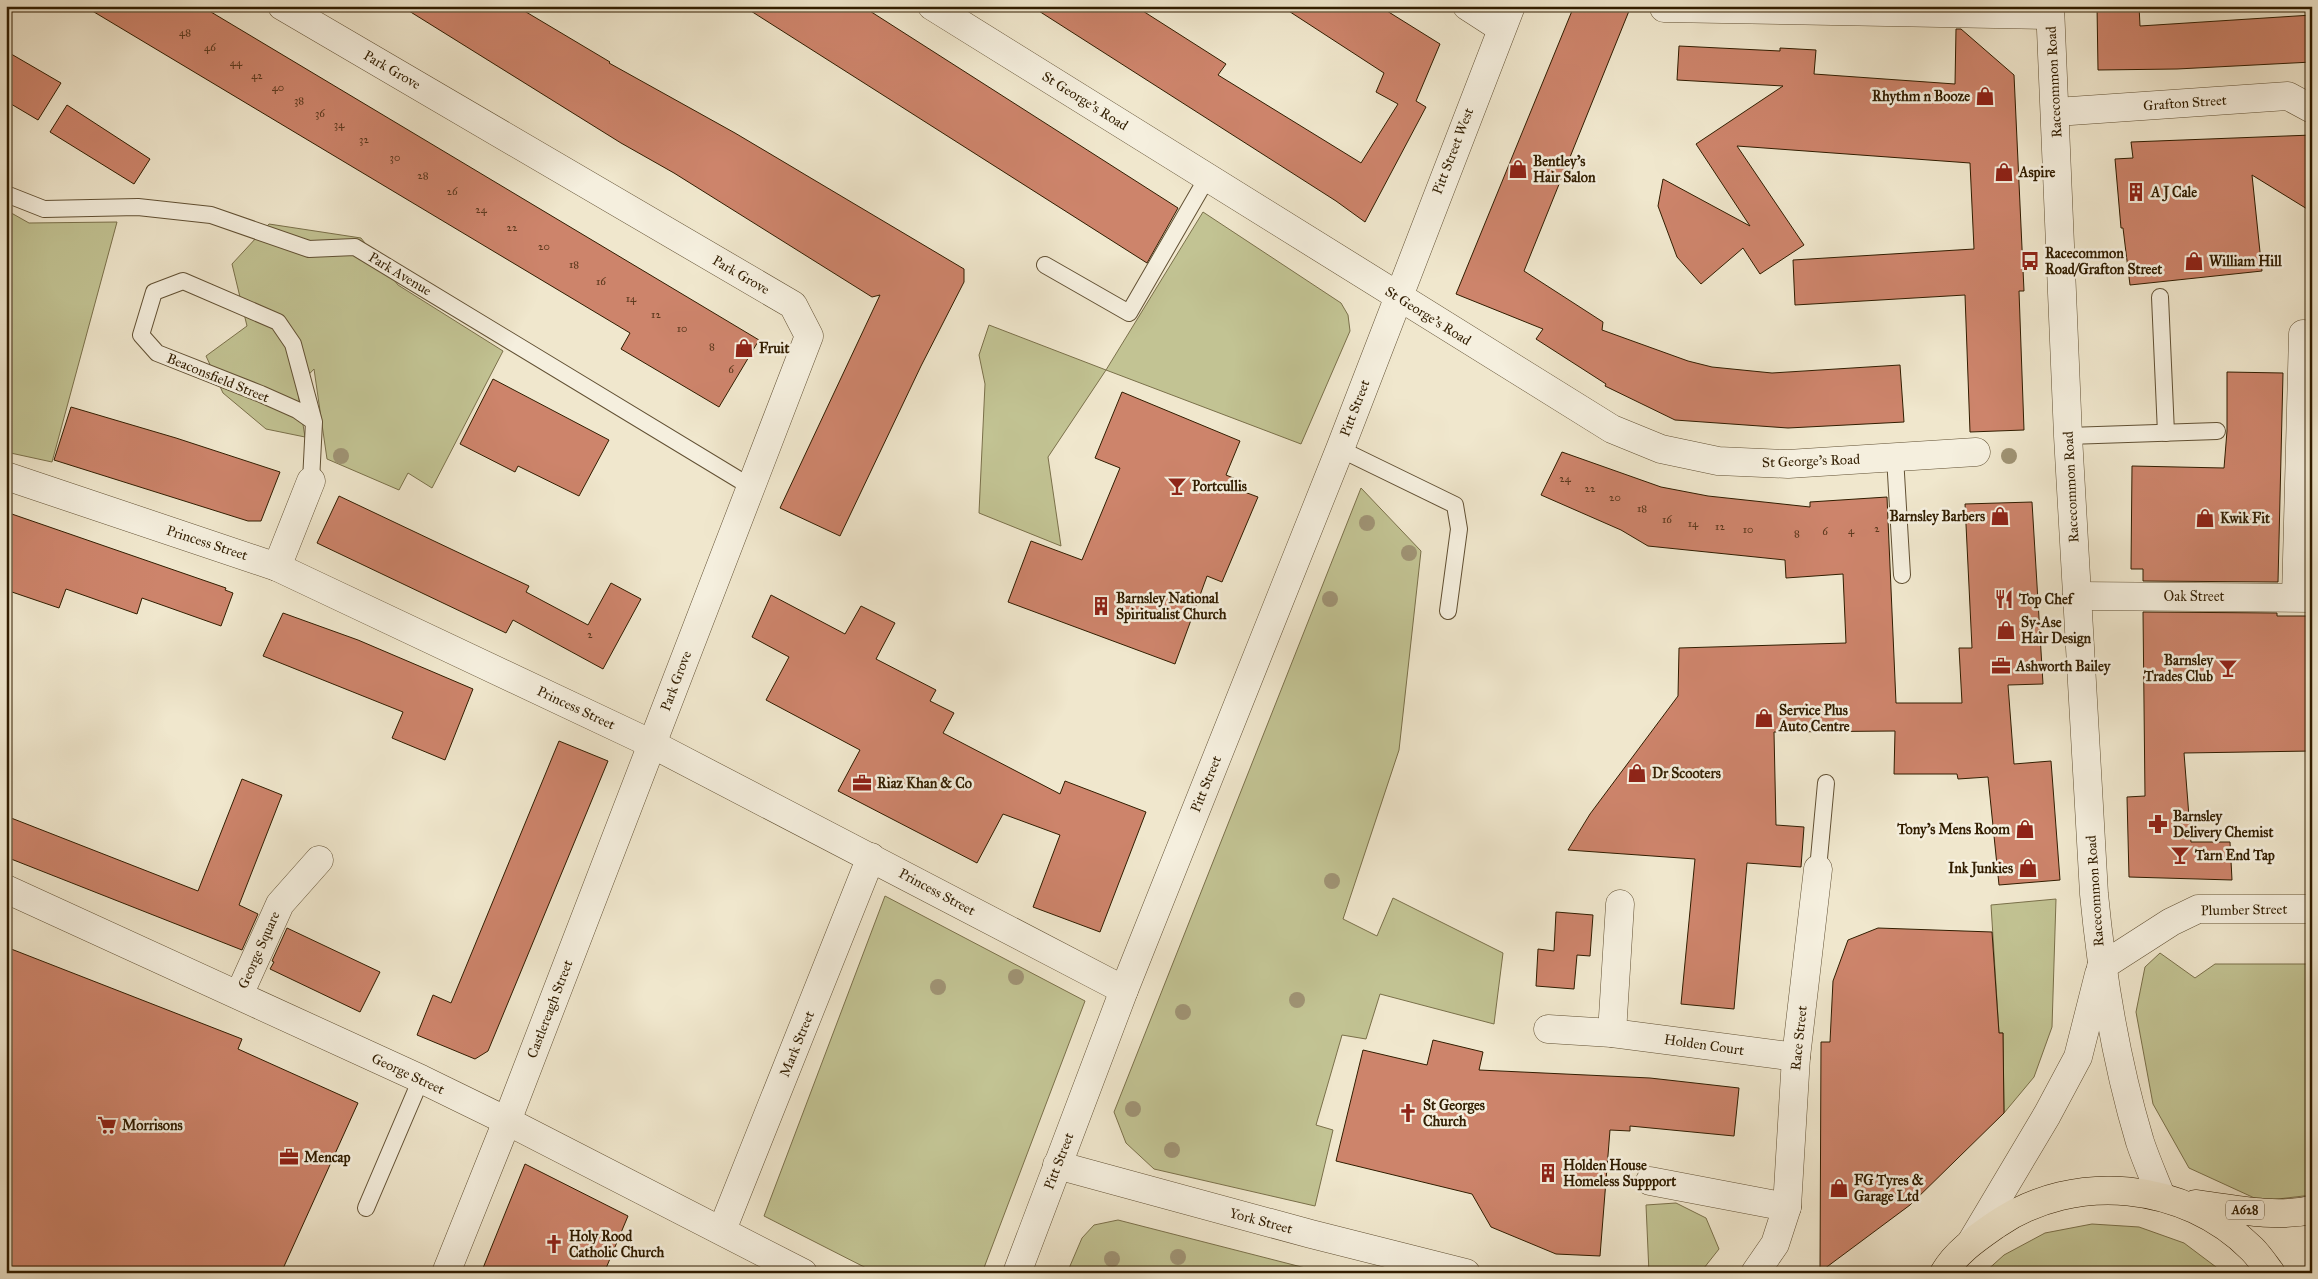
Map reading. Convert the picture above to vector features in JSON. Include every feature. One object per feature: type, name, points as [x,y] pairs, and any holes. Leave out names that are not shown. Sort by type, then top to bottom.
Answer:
[{"type":"highway","points":[[1943,1270],[1972,1241],[2016,1211],[2067,1193],[2123,1190],[2170,1199],[2218,1221],[2252,1249],[2271,1273]]},
{"type":"highway","name":"A628","points":[[2170,1199],[2259,1212],[2294,1214],[2312,1210]]},
{"type":"street","name":"Park Grove","points":[[282,6],[793,305],[809,336],[652,744]]},
{"type":"street","name":"St George's Road","points":[[932,6],[1612,429],[1661,449],[1718,461],[1788,464],[1976,452]]},
{"type":"street","points":[[1467,6],[1506,17]]},
{"type":"street","points":[[1664,8],[2050,11]]},
{"type":"street","name":"Racecommon Road","points":[[2050,11],[2056,112],[2068,436],[2094,894],[2101,967],[2140,1142],[2170,1199]]},
{"type":"street","name":"Pitt Street West","points":[[1397,296],[1506,17]]},
{"type":"street","name":"Grafton Street","points":[[2056,112],[2288,96],[2312,109]]},
{"type":"street","name":"Pitt Street","points":[[1018,1273],[1124,990],[1340,449],[1397,296]]},
{"type":"street","points":[[2302,334],[2304,597]]},
{"type":"street","name":"Princess Street","points":[[6,476],[277,566],[652,744],[1124,990]]},
{"type":"street","name":"Beaconsfield Street","points":[[277,566],[311,481]]},
{"type":"street","name":"Oak Street","points":[[2077,596],[2304,597]]},
{"type":"street","name":"Castlereagh Street","points":[[446,1273],[507,1121],[652,744]]},
{"type":"street","name":"Mark Street","points":[[722,1230],[871,857]]},
{"type":"street","name":"George Square","points":[[239,994],[280,904],[319,860]]},
{"type":"street","name":"Race Street","points":[[1754,1273],[1775,1244],[1787,1206],[1796,1057],[1818,870]]},
{"type":"street","name":"George Street","points":[[6,889],[239,994],[421,1079],[722,1230],[803,1273]]},
{"type":"street","points":[[1612,1033],[1620,904]]},
{"type":"street","name":"Plumber Street","points":[[2101,967],[2171,922],[2198,909],[2312,909]]},
{"type":"street","name":"Racecommon Road","points":[[1972,1241],[2047,1115],[2078,1057],[2101,967]]},
{"type":"street","name":"Holden Court","points":[[1548,1028],[1612,1033],[1796,1057]]},
{"type":"street","name":"York Street","points":[[1057,1165],[1311,1234],[1466,1273]]},
{"type":"street","points":[[1650,1181],[1787,1206]]},
{"type":"lane","points":[[1045,265],[1129,313],[1207,178]]},
{"type":"lane","name":"Park Avenue","points":[[6,194],[44,209],[138,207],[211,215],[309,250],[355,248],[751,488]]},
{"type":"lane","name":"Beaconsfield Street","points":[[311,481],[314,422],[293,344],[278,322],[183,281],[154,292],[141,335],[157,353],[261,394],[297,410],[314,422]]},
{"type":"lane","points":[[2160,297],[2166,433]]},
{"type":"lane","points":[[2068,436],[2217,431]]},
{"type":"lane","points":[[1340,449],[1455,505],[1459,529],[1448,611]]},
{"type":"lane","points":[[1895,457],[1902,575]]},
{"type":"lane","points":[[1818,870],[1826,783]]},
{"type":"lane","points":[[366,1208],[421,1079]]},
{"type":"green space","points":[[6,210],[29,223],[117,222],[52,462],[6,452]]},
{"type":"green space","points":[[1203,212],[1341,303],[1348,315],[1350,331],[1301,444],[1106,370]]},
{"type":"green space","points":[[269,224],[361,238],[398,285],[503,351],[432,488],[408,473],[399,490],[327,459],[314,369],[297,387],[305,437],[266,429],[223,393],[206,356],[247,326],[232,264]]},
{"type":"green space","points":[[989,325],[1106,370],[1048,457],[1061,546],[979,513],[985,384],[979,355]]},
{"type":"green space","points":[[1361,488],[1421,551],[1399,750],[1343,919],[1377,936],[1393,898],[1503,953],[1494,1024],[1380,994],[1366,1039],[1342,1035],[1316,1125],[1333,1130],[1315,1206],[1154,1169],[1126,1143],[1114,1112]]},
{"type":"green space","points":[[885,896],[1085,1001],[982,1273],[876,1273],[764,1216]]},
{"type":"green space","points":[[2056,899],[2052,1027],[2034,1077],[2004,1113],[2003,1033],[1999,1033],[1991,905]]},
{"type":"green space","points":[[2160,953],[2195,978],[2215,964],[2312,964],[2312,1195],[2261,1201],[2189,1168],[2153,1104],[2136,1012],[2145,967]]},
{"type":"green space","points":[[1676,1203],[1706,1218],[1719,1249],[1700,1273],[1649,1273],[1646,1205]]},
{"type":"green space","points":[[1118,1220],[1325,1273],[1067,1273],[1082,1238],[1094,1225]]},
{"type":"green space","points":[[2092,1224],[2139,1227],[2184,1243],[2224,1273],[1984,1273],[2004,1255],[2045,1233]]},
{"type":"building","points":[[84,6],[201,6],[759,340],[719,407],[621,349],[630,333]]},
{"type":"building","points":[[401,6],[516,6],[609,63],[735,133],[964,269],[964,282],[921,366],[840,536],[780,508],[880,295],[872,297]]},
{"type":"building","points":[[743,6],[862,6],[1178,208],[1147,263]]},
{"type":"building","points":[[1031,6],[1135,6],[1226,64],[1218,75],[1361,163],[1398,104],[1376,92],[1384,73],[1281,6],[1379,6],[1440,44],[1416,101],[1426,107],[1365,222],[1336,201]]},
{"type":"building","points":[[1574,6],[1631,6],[1524,271],[1603,322],[1602,330],[1688,361],[1712,367],[1772,373],[1900,365],[1904,422],[1788,428],[1675,420],[1605,386],[1606,384],[1536,339],[1543,329],[1456,294]]},
{"type":"building","points":[[2097,6],[2139,6],[2140,26],[2312,15],[2312,62],[2177,69],[2098,70]]},
{"type":"building","points":[[1956,29],[1961,29],[2014,75],[2024,291],[2019,291],[2024,430],[1970,432],[1965,295],[1795,305],[1793,260],[1974,249],[1970,163],[1737,146],[1804,245],[1760,274],[1743,248],[1701,284],[1677,257],[1658,206],[1663,179],[1750,226],[1696,144],[1783,86],[1677,80],[1679,46],[1780,51],[1780,48],[1816,50],[1814,74],[1955,84]]},
{"type":"building","points":[[6,51],[61,83],[38,120],[6,101]]},
{"type":"building","points":[[67,105],[150,159],[134,184],[50,132]]},
{"type":"building","points":[[2312,135],[2312,212],[2252,175],[2262,271],[2130,285],[2123,228],[2121,228],[2115,159],[2133,158],[2131,142]]},
{"type":"building","name":"Kwik Fit","points":[[2227,372],[2283,373],[2278,582],[2143,581],[2143,569],[2131,569],[2132,466],[2224,468],[2227,431]]},
{"type":"building","points":[[493,379],[609,440],[579,496],[518,466],[515,472],[460,444]]},
{"type":"building","points":[[1122,392],[1240,441],[1226,475],[1243,482],[1239,490],[1258,497],[1222,582],[1207,576],[1175,664],[1008,602],[1031,541],[1082,560],[1120,468],[1095,458]]},
{"type":"building","points":[[71,407],[176,438],[280,472],[261,521],[248,521],[54,460]]},
{"type":"building","points":[[1562,452],[1661,487],[1708,496],[1810,507],[1810,502],[1887,497],[1896,703],[1962,703],[1959,648],[1972,648],[1965,504],[2032,502],[2043,684],[2008,685],[2014,764],[2051,761],[2060,880],[1999,885],[1988,777],[1958,779],[1957,774],[1894,774],[1895,731],[1774,732],[1776,825],[1804,827],[1801,867],[1747,863],[1734,1009],[1681,1004],[1695,859],[1568,850],[1590,814],[1678,696],[1679,648],[1846,643],[1843,574],[1786,578],[1785,560],[1648,546],[1621,530],[1541,495]]},
{"type":"building","points":[[339,496],[529,586],[526,592],[588,625],[611,583],[641,599],[603,669],[513,620],[506,633],[317,543]]},
{"type":"building","points":[[6,512],[226,588],[225,590],[233,593],[221,626],[142,598],[137,614],[66,589],[59,608],[6,590]]},
{"type":"building","points":[[771,595],[845,634],[861,606],[895,623],[876,659],[936,690],[930,701],[954,713],[943,733],[1060,794],[1065,781],[1146,812],[1100,932],[1033,907],[1060,835],[1003,814],[977,863],[838,791],[860,750],[766,700],[789,657],[752,637]]},
{"type":"building","name":"Barnsley Trades Club","points":[[2143,612],[2277,613],[2277,616],[2312,616],[2312,751],[2184,753],[2191,842],[2230,842],[2232,880],[2129,877],[2127,797],[2145,796]]},
{"type":"building","points":[[283,613],[358,640],[473,689],[445,760],[392,738],[403,712],[263,656]]},
{"type":"building","points":[[559,741],[608,761],[488,1051],[475,1059],[417,1035],[433,995],[451,1003]]},
{"type":"building","points":[[242,779],[282,795],[239,905],[258,914],[242,950],[6,857],[6,816],[198,891]]},
{"type":"building","points":[[1556,912],[1593,915],[1590,956],[1577,955],[1574,989],[1536,986],[1538,949],[1554,951]]},
{"type":"building","points":[[287,928],[380,972],[360,1012],[270,969]]},
{"type":"building","points":[[1878,928],[1992,932],[1999,1033],[2003,1033],[2004,1113],[1910,1205],[1820,1272],[1821,1042],[1830,1042],[1833,981],[1848,940]]},
{"type":"building","name":"Morrisons","points":[[6,947],[242,1039],[238,1049],[358,1103],[281,1273],[6,1273]]},
{"type":"building","points":[[1433,1040],[1483,1052],[1479,1070],[1650,1078],[1739,1088],[1734,1136],[1630,1126],[1630,1131],[1610,1130],[1600,1256],[1556,1254],[1491,1227],[1472,1194],[1336,1161],[1363,1050],[1427,1065]]},
{"type":"building","name":"Holy Rood Catholic Church","points":[[525,1164],[628,1216],[604,1273],[481,1273]]},
{"type":"place","name":"Rhythm n Booze","points":[[1985,96]]},
{"type":"place","name":"Bentley's Hair Salon","points":[[1518,169]]},
{"type":"place","name":"Aspire","points":[[2004,172]]},
{"type":"place","name":"A J Cale","points":[[2136,192]]},
{"type":"place","name":"Racecommon Road/Grafton Street","points":[[2030,261]]},
{"type":"place","name":"William Hill","points":[[2194,261]]},
{"type":"place","name":"Fruit","points":[[744,348]]},
{"type":"place","name":"Portcullis","points":[[1177,486]]},
{"type":"place","name":"Barnsley Barbers","points":[[2000,516]]},
{"type":"place","name":"Kwik Fit","points":[[2205,518]]},
{"type":"place","name":"Top Chef","points":[[2004,599]]},
{"type":"place","name":"Barnsley National Spiritualist Church","points":[[1101,606]]},
{"type":"place","name":"Sy-Ase Hair Design","points":[[2006,630]]},
{"type":"place","name":"Ashworth Bailey","points":[[2001,666]]},
{"type":"place","name":"Barnsley Trades Club","points":[[2228,668]]},
{"type":"place","name":"Service Plus Auto Centre","points":[[1764,718]]},
{"type":"place","name":"Dr Scooters","points":[[1637,773]]},
{"type":"place","name":"Riaz Khan & Co","points":[[862,783]]},
{"type":"place","name":"Barnsley Delivery Chemist","points":[[2158,824]]},
{"type":"place","name":"Tony's Mens Room","points":[[2025,829]]},
{"type":"place","name":"Tarn End Tap","points":[[2180,855]]},
{"type":"place","name":"Ink Junkies","points":[[2028,868]]},
{"type":"place","name":"St Georges Church","points":[[1408,1113]]},
{"type":"place","name":"Morrisons","points":[[107,1125]]},
{"type":"place","name":"Mencap","points":[[289,1157]]},
{"type":"place","name":"Holden House Homeless Suppport","points":[[1548,1173]]},
{"type":"place","name":"FG Tyres & Garage Ltd","points":[[1839,1188]]},
{"type":"place","name":"Holy Rood Catholic Church","points":[[554,1244]]}]
